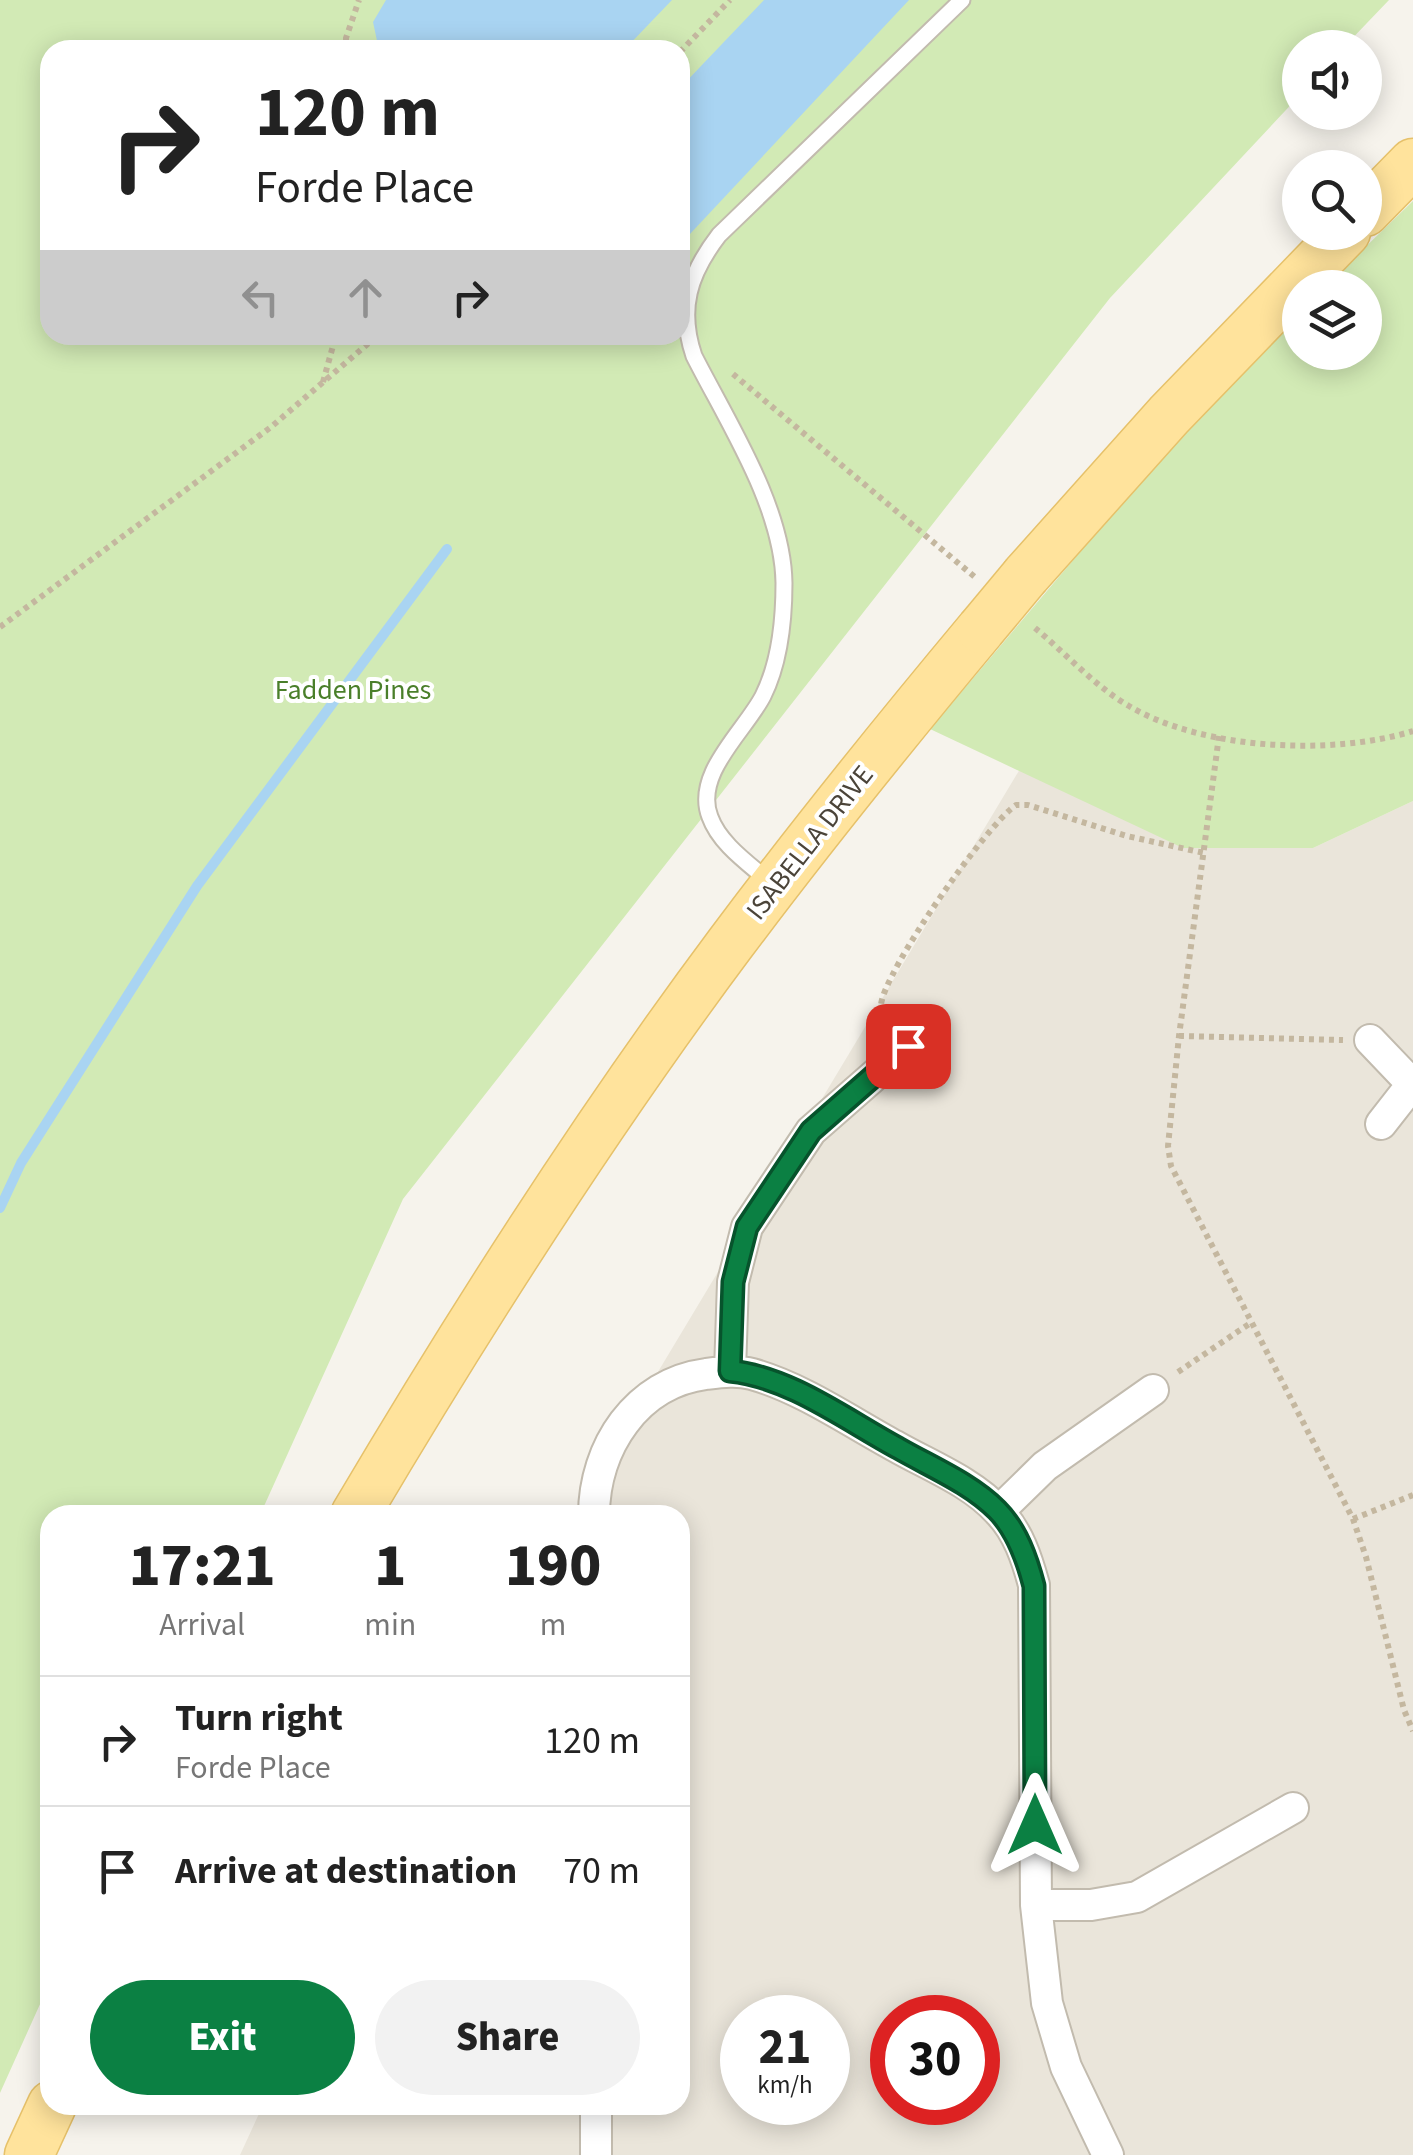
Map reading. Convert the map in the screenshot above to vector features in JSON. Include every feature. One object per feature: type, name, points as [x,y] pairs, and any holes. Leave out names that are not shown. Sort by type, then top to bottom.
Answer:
[{"type":"main road","points":[[1382,195],[1413,163]]},
{"type":"main road","name":"ISABELLA DRIVE","points":[[362,1505],[571,1170],[730,945],[889,739],[1026,575],[1170,414],[1329,250]]},
{"type":"main road","points":[[29,2155],[47,2115]]},
{"type":"street","points":[[1370,1040],[1412,1083],[1381,1124]]},
{"type":"street","points":[[730,1371],[733,1282],[747,1227],[811,1131],[908,1046]]},
{"type":"street","points":[[595,1505],[598,1478],[615,1433],[644,1398],[684,1377],[730,1371],[750,1373],[789,1388],[968,1487],[999,1511],[1026,1553],[1034,1586],[1036,1905],[1046,2003],[1066,2068],[1108,2155]]},
{"type":"street","points":[[999,1511],[1045,1466],[1152,1390]]},
{"type":"street","points":[[1036,1905],[1091,1905],[1137,1897],[1294,1808]]},
{"type":"street","points":[[596,2115],[596,2155]]},
{"type":"lane","points":[[690,282],[700,259],[719,235],[962,0]]},
{"type":"lane","points":[[690,345],[754,473],[780,547],[784,614],[764,695],[717,768],[705,794],[708,815],[718,834],[775,887]]},
{"type":"path","points":[[346,40],[359,0]]},
{"type":"path","points":[[690,42],[730,0]]},
{"type":"path","points":[[323,382],[333,345]]},
{"type":"path","points":[[0,628],[255,440],[367,345]]},
{"type":"path","points":[[1219,736],[1179,1036],[1168,1146],[1171,1166],[1353,1519],[1413,1732]]},
{"type":"path","points":[[908,1046],[881,1006],[889,980],[931,912],[987,836],[1016,805],[1028,804],[1127,836],[1204,854]]},
{"type":"path","points":[[1179,1036],[1370,1040]]},
{"type":"path","points":[[1152,1390],[1252,1322]]},
{"type":"path","points":[[1353,1519],[1413,1494]]},
{"type":"shaded area","points":[[1020,769],[1313,848],[1413,801],[1413,2155],[240,2155],[258,2115],[690,2115],[690,1505],[578,1505]]},
{"type":"green space","name":"Fadden Pines","points":[[0,0],[1389,0],[1360,30],[1282,30],[1282,114],[1110,298],[403,1199],[265,1505],[40,1505],[40,2004],[0,2093]]},
{"type":"green space","points":[[1413,201],[1413,801],[1313,848],[1183,848],[930,729],[1175,440],[1282,330],[1282,370],[1382,370],[1382,270],[1342,270],[1362,250],[1382,250],[1382,231]]},
{"type":"water","points":[[386,0],[672,0],[634,40],[377,40],[373,22]]},
{"type":"water","points":[[764,0],[909,0],[690,234],[690,78]]},
{"type":"waterway","points":[[0,1208],[21,1163],[197,886],[447,549]]},
{"type":"route","points":[[908,1046],[811,1131],[747,1227],[733,1282],[730,1371],[750,1373],[789,1388],[968,1487],[999,1511],[1026,1553],[1034,1586],[1035,1825]]}]
